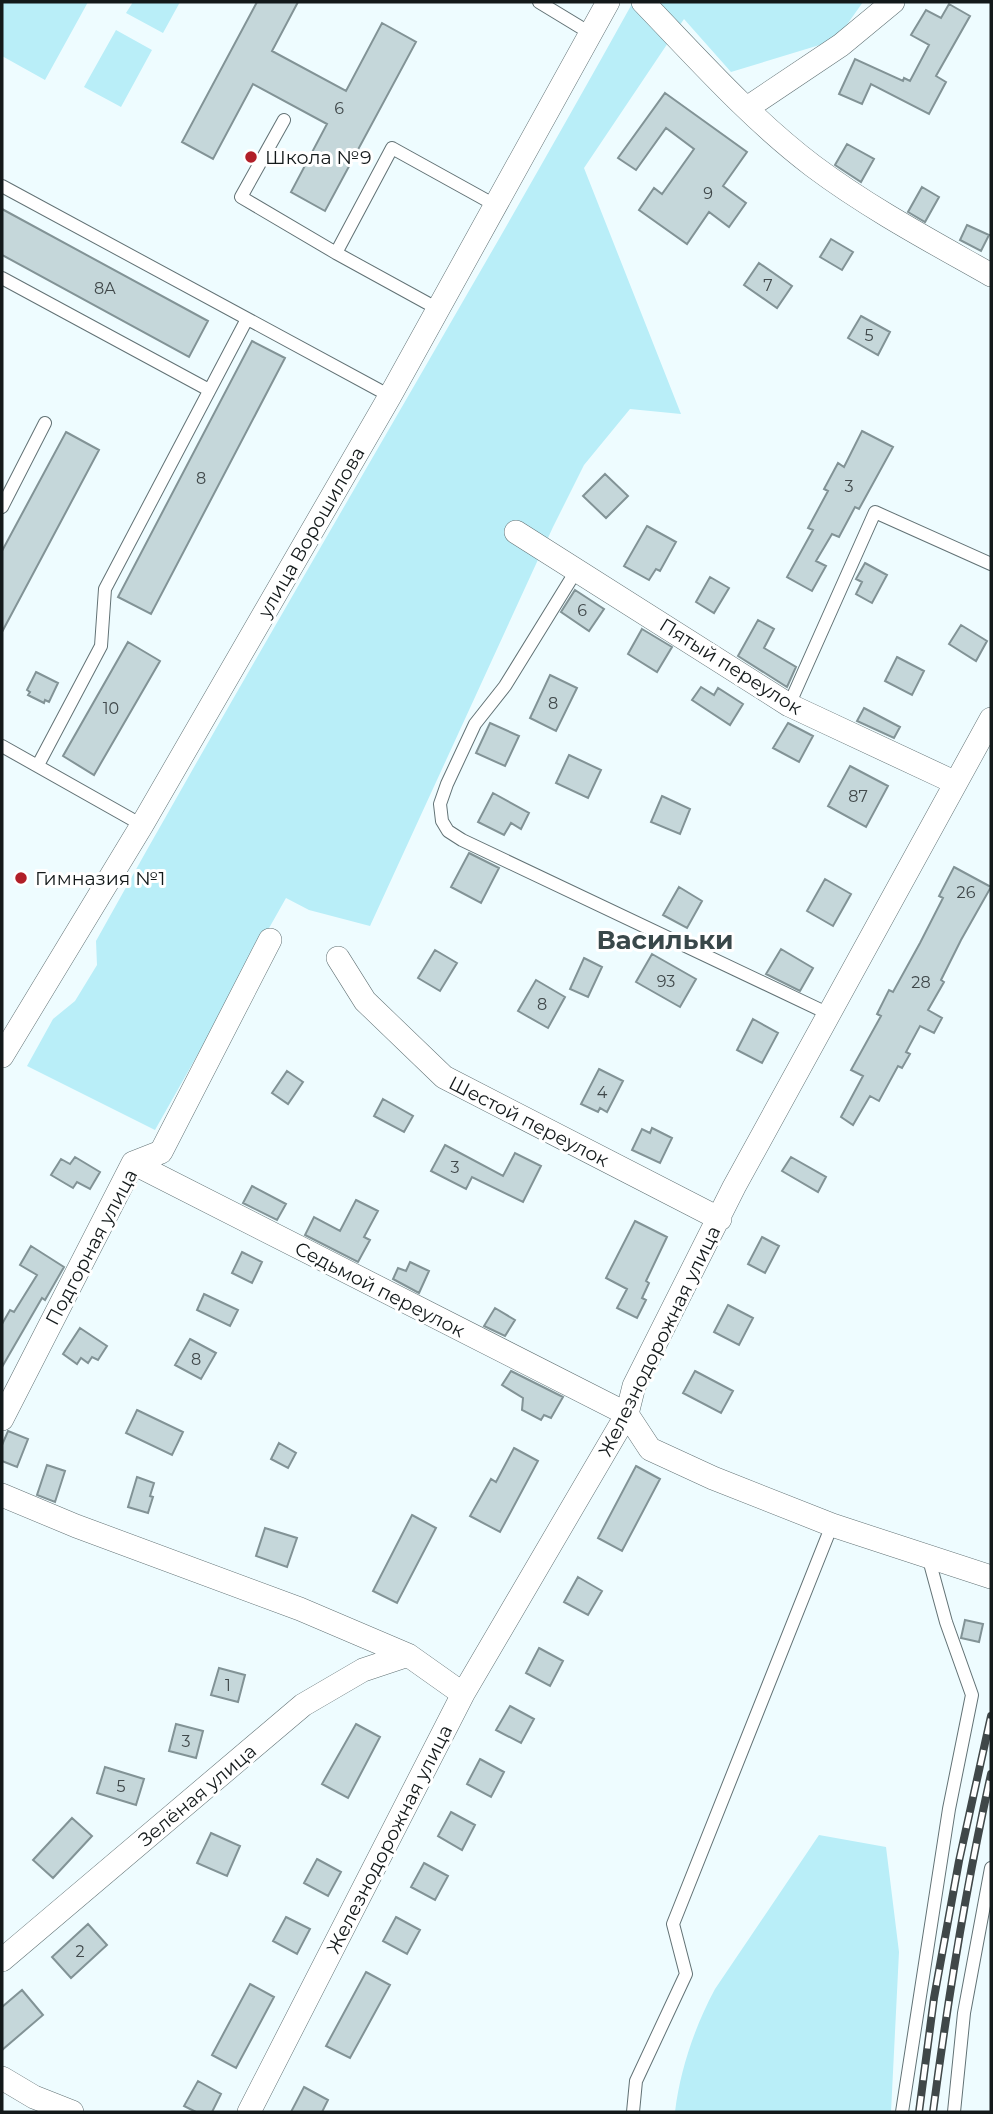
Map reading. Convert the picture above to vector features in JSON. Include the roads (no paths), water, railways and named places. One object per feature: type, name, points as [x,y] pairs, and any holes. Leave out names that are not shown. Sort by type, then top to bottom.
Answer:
[{"type":"street","name":"улица Ворошилова","points":[[2,1056],[142,825],[390,396],[608,2]]},
{"type":"street","points":[[643,2],[747,108],[812,165],[892,219],[991,275]]},
{"type":"street","points":[[747,108],[841,45],[893,2]]},
{"type":"street","name":"Пятый переулок","points":[[516,532],[789,705],[956,783]]},
{"type":"street","name":"Железнодорожная улица","points":[[249,2112],[463,1693],[627,1414],[634,1385],[734,1187],[991,719]]},
{"type":"street","name":"Подгорная улица","points":[[2,1421],[133,1163],[161,1152],[270,940]]},
{"type":"street","name":"Шестой переулок","points":[[338,958],[365,1001],[444,1077],[720,1219]]},
{"type":"street","name":"Седьмой переулок","points":[[133,1163],[627,1414]]},
{"type":"street","points":[[627,1414],[650,1449],[713,1478],[832,1525],[991,1577]]},
{"type":"street","points":[[2,1495],[76,1526],[300,1609],[408,1655],[463,1693]]},
{"type":"street","name":"Зелёная улица","points":[[2,1960],[303,1705],[363,1670],[408,1655]]},
{"type":"street","points":[[2,2078],[34,2097],[72,2112]]},
{"type":"lane","points":[[539,2],[590,33]]},
{"type":"lane","points":[[284,120],[241,197],[438,309]]},
{"type":"lane","points":[[336,253],[392,148],[495,205]]},
{"type":"lane","points":[[2,186],[390,396]]},
{"type":"lane","points":[[2,278],[209,390]]},
{"type":"lane","points":[[38,765],[101,646],[105,589],[247,319]]},
{"type":"lane","points":[[2,507],[45,424]]},
{"type":"lane","points":[[789,705],[876,512],[991,564]]},
{"type":"lane","points":[[576,571],[506,686],[475,724],[440,804],[442,821],[448,831],[462,840],[829,1014]]},
{"type":"lane","points":[[2,746],[142,825]]},
{"type":"lane","points":[[633,2112],[636,2081],[686,1974],[673,1924],[832,1525]]},
{"type":"lane","points":[[902,2112],[949,1809],[972,1695],[946,1622],[928,1556]]},
{"type":"lane","points":[[954,2112],[964,2013],[991,1868]]},
{"type":"railway","points":[[919,2112],[934,1998],[959,1861],[991,1716]]},
{"type":"railway","points":[[933,2112],[958,1942],[991,1774]]},
{"type":"place","name":"Школа №9","points":[[251,157]]},
{"type":"place","name":"Гимназия №1","points":[[21,878]]},
{"type":"district","name":"Васильки","points":[[665,940]]}]
